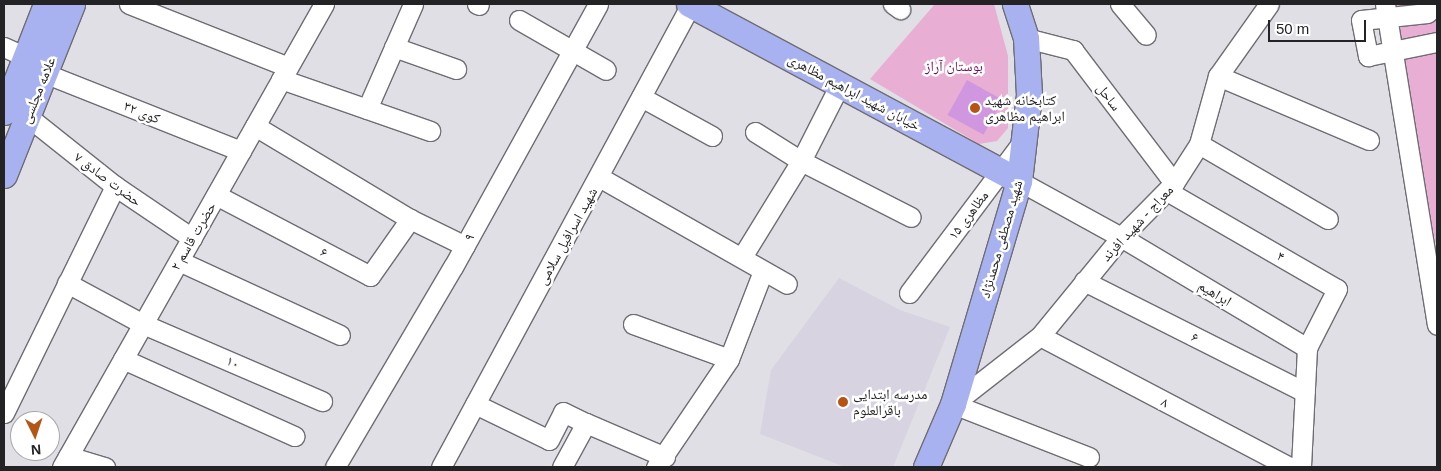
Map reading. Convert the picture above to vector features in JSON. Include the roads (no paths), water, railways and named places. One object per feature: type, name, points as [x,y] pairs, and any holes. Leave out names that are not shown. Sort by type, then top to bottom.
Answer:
[{"type":"main road","name":"علامه مجلسی","points":[[4,175],[16,114],[15,52],[46,4]]},
{"type":"main road","name":"علامه مجلسی","points":[[16,114],[44,73],[72,4]]},
{"type":"main road","name":"خیابان شهید ابراهیم مظاهری","points":[[690,4],[1010,176]]},
{"type":"main road","name":"شهید مصطفی محمدنژاد","points":[[926,467],[953,404],[1010,176],[1026,137],[1029,95],[1026,38],[1014,4]]},
{"type":"street","points":[[129,4],[367,109],[430,131]]},
{"type":"street","name":"۲ حضرت قاسم","points":[[65,461],[324,4]]},
{"type":"street","points":[[367,109],[412,4]]},
{"type":"street","name":"۹","points":[[335,467],[465,246],[598,4]]},
{"type":"street","name":"شهید اسرافیل سلامی","points":[[446,466],[476,404],[690,4]]},
{"type":"street","points":[[1120,4],[1146,35]]},
{"type":"street","name":"معراج - شهید افرند","points":[[953,404],[1040,336],[1121,237],[1170,187],[1199,144],[1218,76],[1270,4]]},
{"type":"street","points":[[1437,4],[1427,13],[1386,10],[1361,20],[1368,56],[1437,42]]},
{"type":"street","points":[[1386,10],[1394,50],[1437,325]]},
{"type":"street","points":[[519,20],[606,70]]},
{"type":"street","name":"ساحل","points":[[1026,38],[1073,50],[1170,187]]},
{"type":"street","points":[[394,47],[456,69]]},
{"type":"street","name":"کوی ۳۲","points":[[44,73],[240,151]]},
{"type":"street","points":[[1218,76],[1369,140]]},
{"type":"street","points":[[742,257],[801,161],[840,84]]},
{"type":"street","points":[[641,97],[712,136]]},
{"type":"street","name":"۷ حضرت صادق","points":[[16,114],[115,186],[192,238]]},
{"type":"street","points":[[255,126],[410,219],[465,246]]},
{"type":"street","points":[[755,132],[801,161],[911,217]]},
{"type":"street","points":[[1199,144],[1328,219]]},
{"type":"street","name":"ابراهیم","points":[[1010,176],[1121,237],[1307,348]]},
{"type":"street","name":"۱۵ مظاهری","points":[[910,293],[1010,176]]},
{"type":"street","points":[[599,177],[787,284]]},
{"type":"street","points":[[4,413],[115,186]]},
{"type":"street","name":"۴","points":[[1170,187],[1337,289],[1307,348]]},
{"type":"street","name":"۶","points":[[216,195],[370,276],[410,219]]},
{"type":"street","points":[[178,260],[340,336]]},
{"type":"street","points":[[476,404],[548,440],[563,412],[660,462],[729,359],[763,270]]},
{"type":"street","name":"۶","points":[[1084,281],[1305,392]]},
{"type":"street","name":"۱۰","points":[[67,283],[143,324],[322,401]]},
{"type":"street","points":[[633,324],[729,359]]},
{"type":"street","name":"۸","points":[[1040,336],[1289,467]]},
{"type":"street","points":[[1301,467],[1307,348]]},
{"type":"street","points":[[123,359],[294,436]]},
{"type":"street","points":[[953,404],[1089,457]]},
{"type":"street","points":[[562,467],[586,423]]},
{"type":"street","points":[[65,461],[105,467]]},
{"type":"place","name":"کتابخانه شهید ابراهیم مظاهری","points":[[975,108]]},
{"type":"place","name":"مدرسه ابتدایی باقرالعلوم","points":[[843,402]]},
{"type":"park label","name":"بوستان آراز","points":[[954,66]]}]
